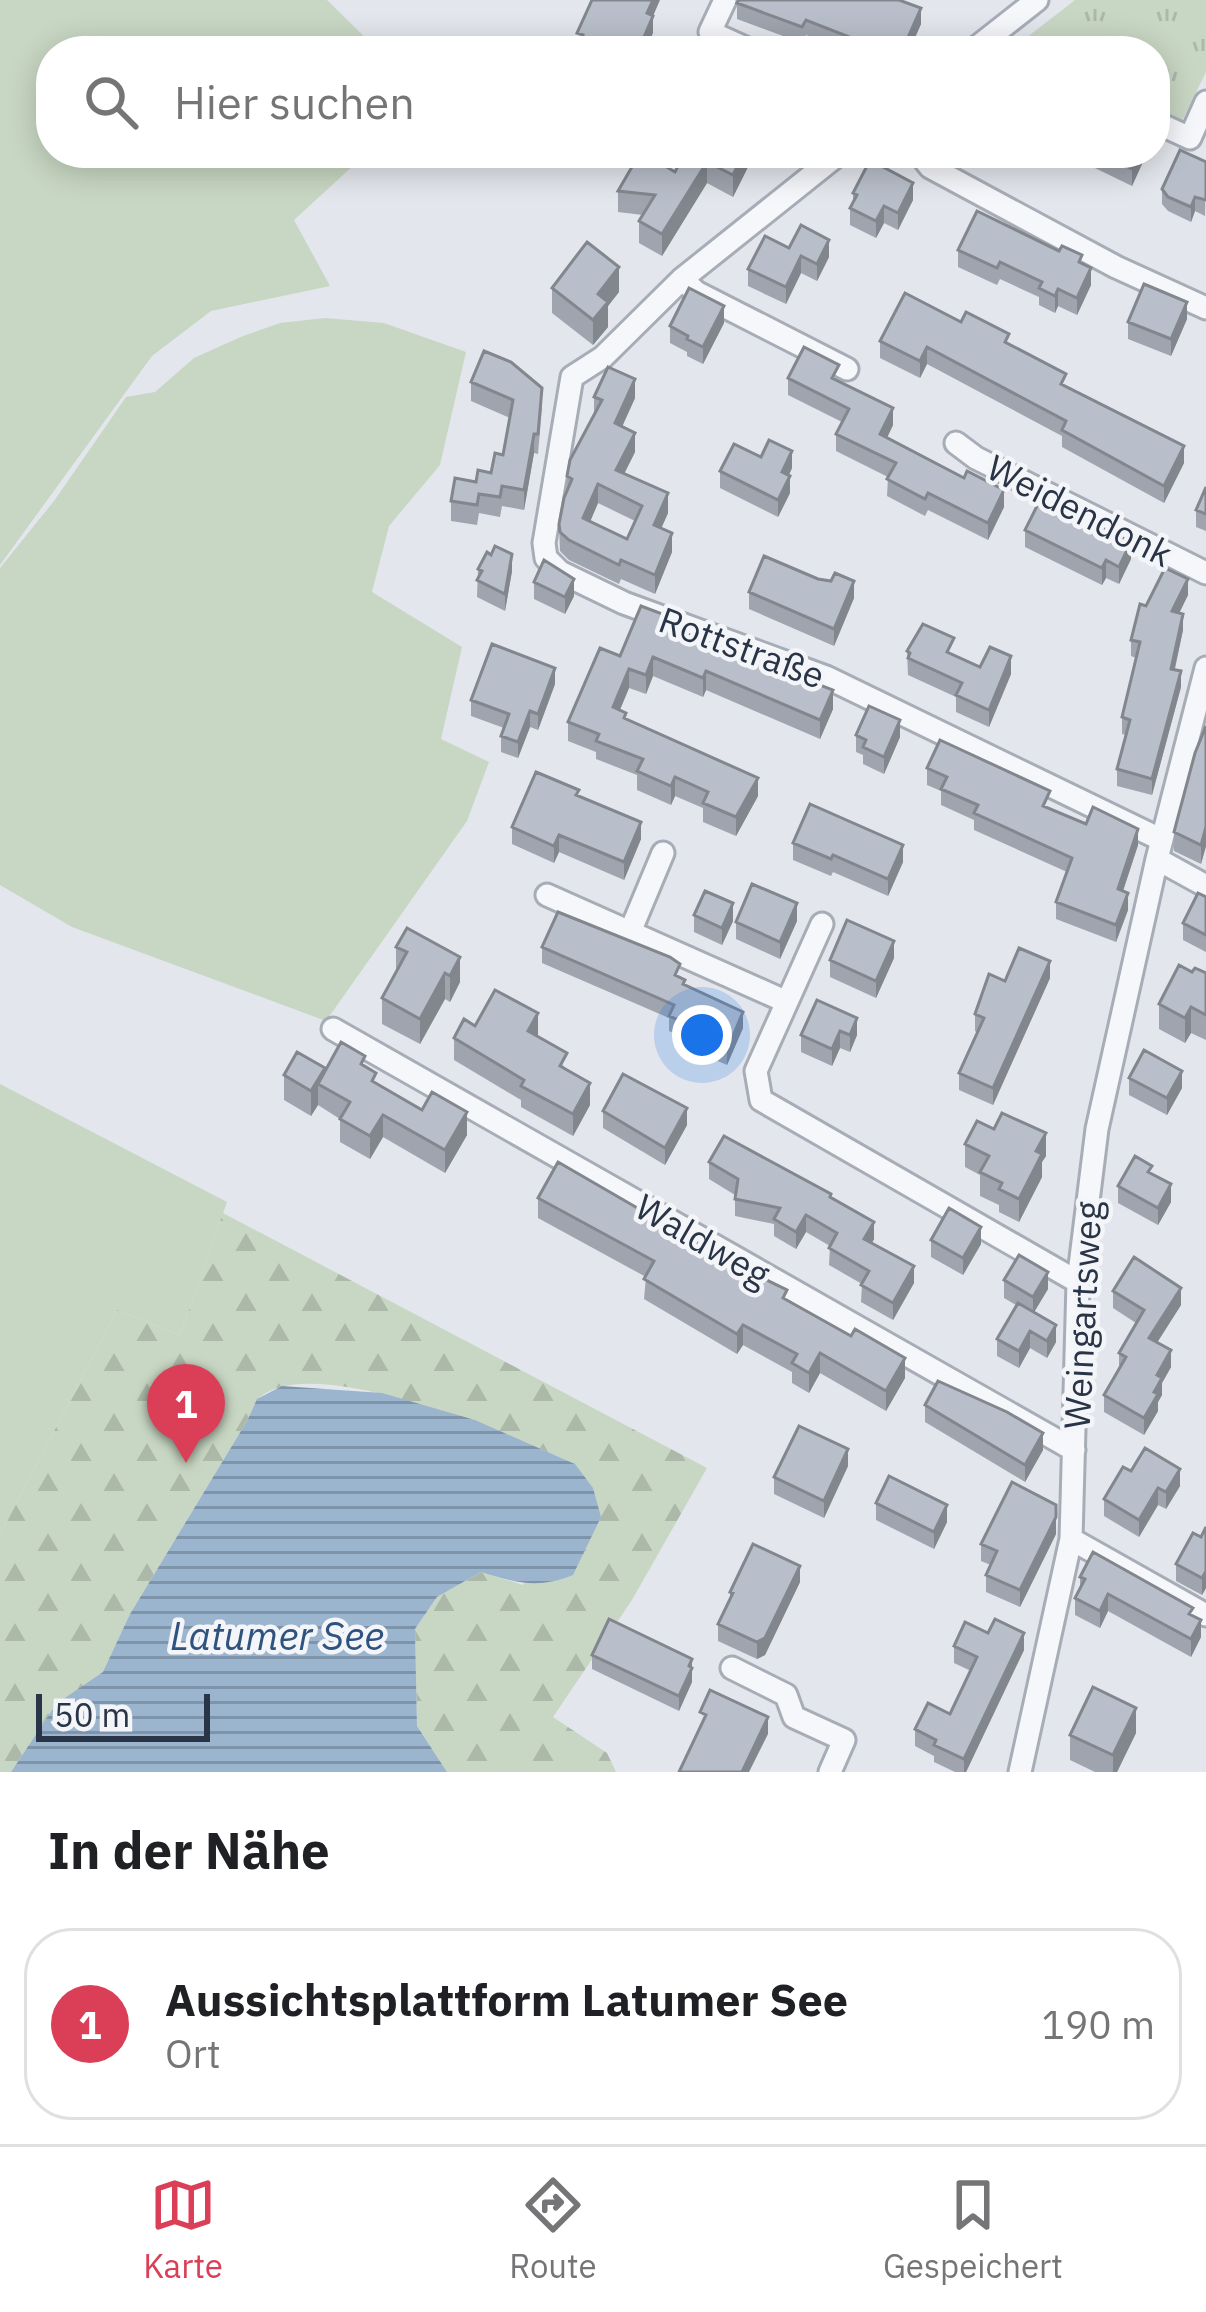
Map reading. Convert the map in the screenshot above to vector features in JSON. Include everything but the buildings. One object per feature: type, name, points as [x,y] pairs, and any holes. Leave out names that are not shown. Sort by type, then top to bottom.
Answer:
[{"type":"street","points":[[719,36],[710,32],[725,0]]},
{"type":"street","points":[[998,36],[1037,0]]},
{"type":"street","points":[[1170,129],[1190,138],[1206,102]]},
{"type":"street","name":"Rottstraße","points":[[821,168],[682,279],[602,357],[572,377],[544,543],[546,558],[560,572],[624,603],[826,676],[1159,849],[1206,886]]},
{"type":"street","points":[[932,168],[1116,267],[1206,308]]},
{"type":"street","points":[[682,279],[697,292],[847,369]]},
{"type":"street","name":"Weidendonk","points":[[956,443],[976,458],[1206,573]]},
{"type":"street","name":"Weingartsweg","points":[[1020,1772],[1071,1540],[1078,1282],[1106,1078],[1206,668]]},
{"type":"street","points":[[630,932],[663,854]]},
{"type":"street","points":[[547,895],[787,1002]]},
{"type":"street","points":[[822,924],[756,1071],[761,1100],[1078,1282]]},
{"type":"street","name":"Waldweg","points":[[333,1029],[1074,1450]]},
{"type":"street","points":[[1071,1540],[1206,1615]]},
{"type":"street","points":[[732,1668],[786,1695],[794,1717],[844,1741],[830,1772]]},
{"type":"green space","points":[[0,0],[327,0],[364,36],[36,36],[36,168],[351,168],[294,220],[330,286],[211,311],[152,356],[0,565]]},
{"type":"green space","points":[[1075,0],[1206,0],[1206,72],[1181,123],[1170,118],[1170,36],[1029,36]]},
{"type":"green space","points":[[325,318],[384,323],[466,352],[440,465],[389,526],[372,592],[462,647],[441,739],[489,762],[467,821],[326,1021],[72,927],[0,885],[0,568],[54,501],[126,397],[155,392],[194,358],[243,336],[280,323]]},
{"type":"green space","points":[[0,1084],[227,1202],[180,1335],[117,1310],[0,1535]]},
{"type":"green space","points":[[223,1213],[707,1468],[632,1600],[553,1717],[607,1753],[616,1772],[447,1772],[417,1726],[415,1629],[437,1597],[481,1572],[523,1585],[575,1464],[464,1419],[369,1391],[325,1384],[287,1386],[258,1399],[130,1614],[103,1673],[56,1704],[11,1772],[0,1772],[0,1535],[117,1310],[180,1335]]},
{"type":"water","name":"Latumer See","points":[[282,1386],[382,1393],[475,1420],[575,1464],[593,1488],[601,1517],[573,1575],[527,1583],[481,1572],[437,1597],[415,1629],[417,1726],[447,1772],[11,1772],[56,1704],[103,1672],[130,1614],[257,1399]]},
{"type":"place","name":"Aussichtsplattform Latumer See","points":[[186,1463]]}]
